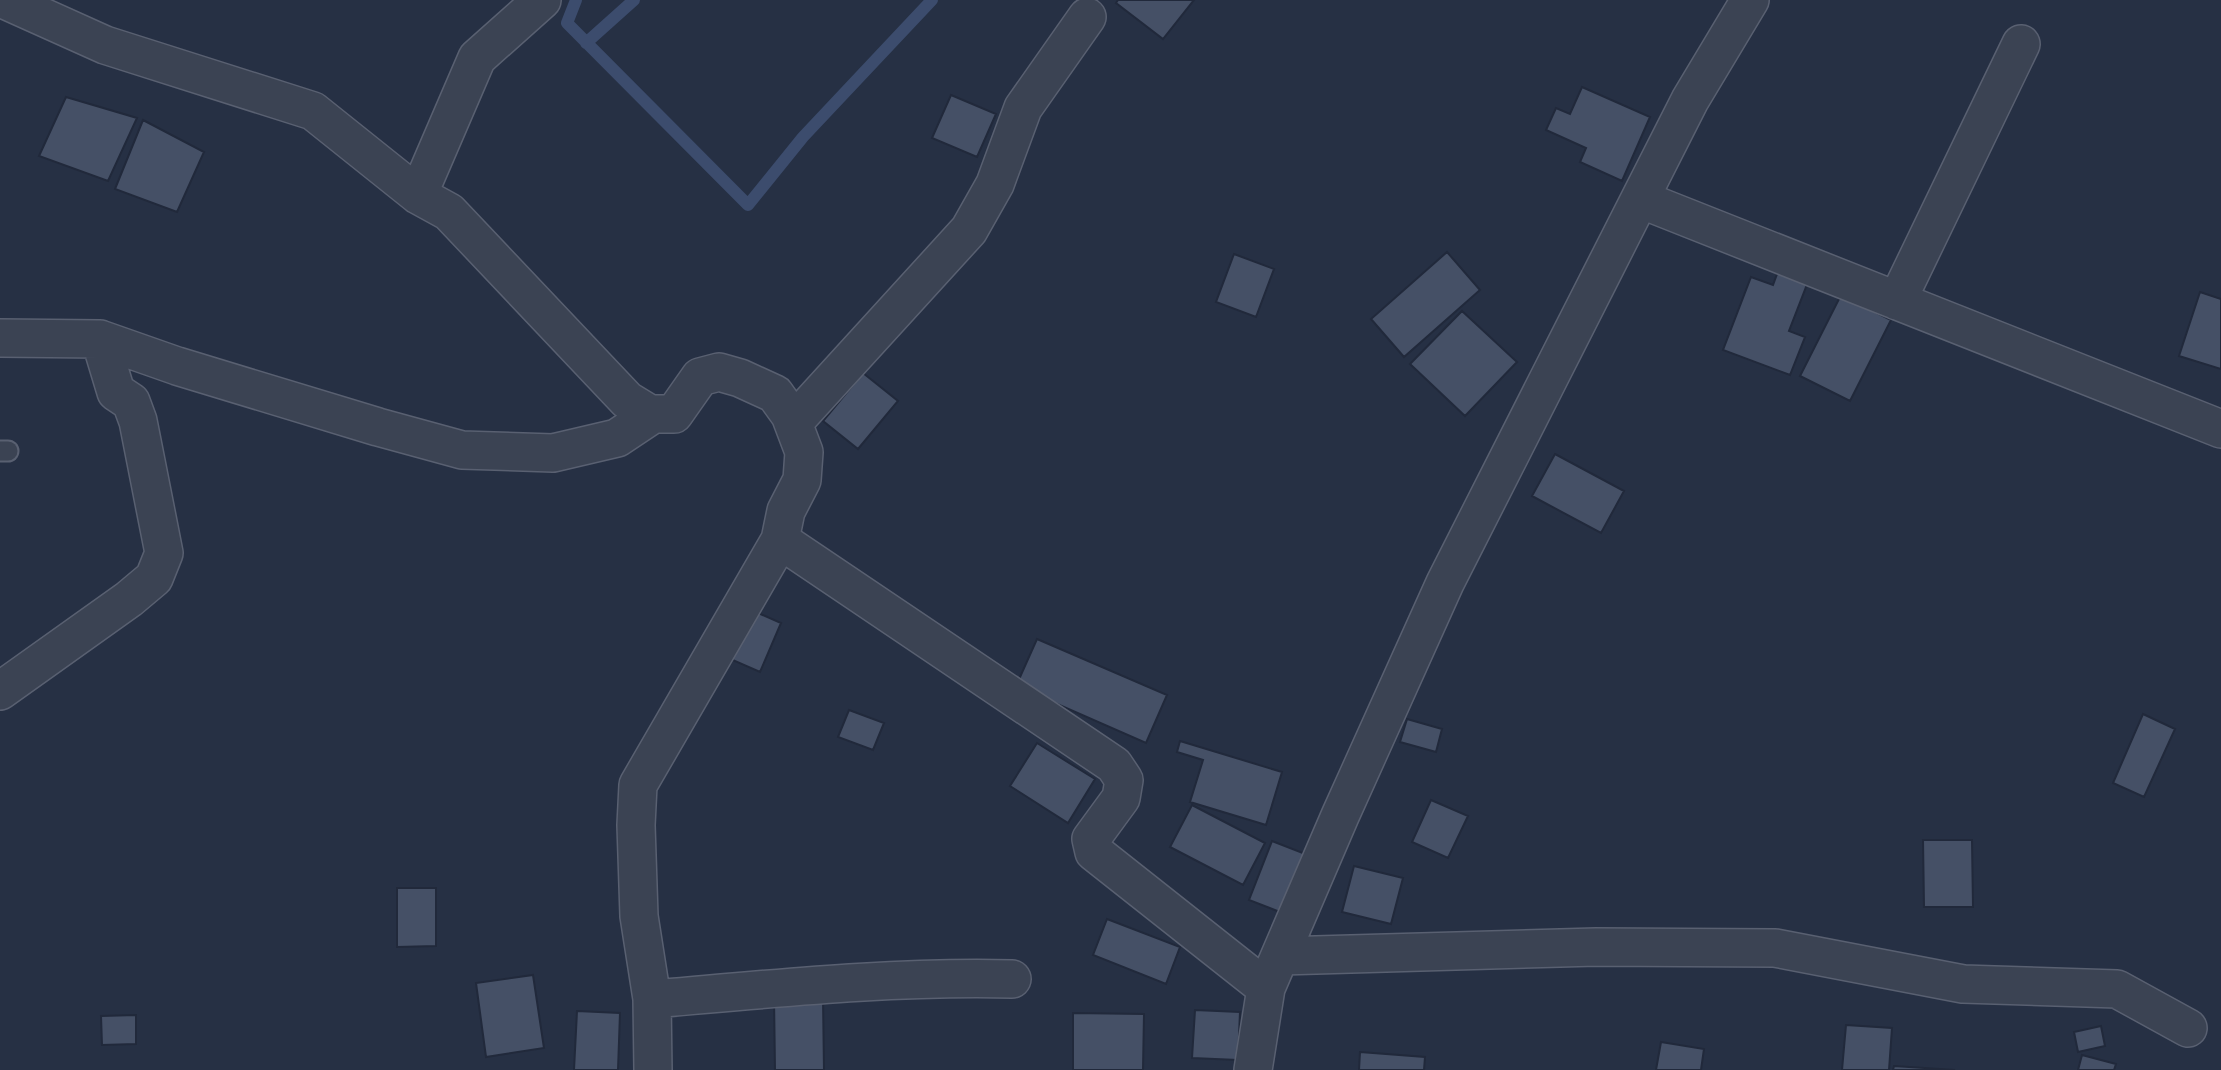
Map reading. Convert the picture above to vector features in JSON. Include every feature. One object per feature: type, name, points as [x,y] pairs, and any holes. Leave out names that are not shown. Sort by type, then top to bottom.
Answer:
[{"type":"street","points":[[5,0],[105,45],[313,111],[418,195],[449,212],[627,400],[653,414],[674,414],[700,377],[719,372],[775,394],[790,415],[804,453],[802,480],[786,511],[780,540],[638,785],[636,825],[639,916],[652,999],[653,1070]]},
{"type":"street","points":[[418,195],[477,58],[542,0]]},
{"type":"street","points":[[1253,1070],[1273,972],[1445,583],[1689,100],[1750,0]]},
{"type":"street","points":[[793,423],[969,230],[995,184],[1023,108],[1087,17]]},
{"type":"street","points":[[1897,301],[2021,44]]},
{"type":"street","points":[[1640,199],[2221,429]]},
{"type":"street","points":[[0,338],[100,339],[177,366],[462,450],[553,453],[617,438],[653,414]]},
{"type":"street","points":[[0,691],[129,599],[154,578],[164,553],[138,421],[131,401],[116,392],[100,339]]},
{"type":"street","points":[[780,540],[1114,765],[1124,780],[1121,798],[1091,839],[1094,852],[1273,972],[1596,947],[1775,948],[1963,984],[2117,989],[2188,1028]]},
{"type":"street","points":[[652,999],[945,977],[1012,979]]},
{"type":"building","points":[[1118,0],[1194,0],[1163,39],[1116,3]]},
{"type":"building","points":[[1582,87],[1650,117],[1622,181],[1580,162],[1586,148],[1546,130],[1556,108],[1570,114]]},
{"type":"building","points":[[951,95],[996,114],[977,157],[932,138]]},
{"type":"building","points":[[66,97],[137,118],[108,181],[39,156]]},
{"type":"building","points":[[143,120],[204,152],[177,212],[115,189]]},
{"type":"building","points":[[1447,252],[1480,290],[1404,357],[1371,319]]},
{"type":"building","points":[[1234,254],[1274,269],[1256,317],[1216,302]]},
{"type":"building","points":[[1781,263],[1811,274],[1789,331],[1805,337],[1790,375],[1723,350],[1751,277],[1773,285]]},
{"type":"building","points":[[2200,292],[2221,299],[2221,369],[2179,356]]},
{"type":"building","points":[[1841,295],[1891,320],[1850,401],[1800,376]]},
{"type":"building","points":[[1462,311],[1517,362],[1465,416],[1410,364]]},
{"type":"building","points":[[863,373],[898,401],[858,449],[823,421]]},
{"type":"building","points":[[1555,454],[1624,491],[1601,533],[1532,496]]},
{"type":"building","points":[[749,609],[781,623],[760,672],[728,658]]},
{"type":"building","points":[[1037,639],[1167,695],[1146,743],[1016,686]]},
{"type":"building","points":[[849,710],[884,723],[873,750],[838,737]]},
{"type":"building","points":[[2143,714],[2175,729],[2144,797],[2113,783]]},
{"type":"building","points":[[1407,719],[1442,729],[1436,752],[1400,742]]},
{"type":"building","points":[[1180,741],[1282,772],[1266,825],[1190,802],[1203,760],[1177,752]]},
{"type":"building","points":[[1037,743],[1095,779],[1068,823],[1010,786]]},
{"type":"building","points":[[1431,800],[1468,816],[1448,858],[1412,842]]},
{"type":"building","points":[[1192,805],[1265,843],[1243,885],[1170,847]]},
{"type":"building","points":[[1923,840],[1972,840],[1973,907],[1924,907]]},
{"type":"building","points":[[1272,841],[1308,855],[1285,914],[1249,900]]},
{"type":"building","points":[[1354,866],[1403,878],[1391,924],[1342,912]]},
{"type":"building","points":[[397,888],[436,888],[436,946],[397,947]]},
{"type":"building","points":[[1107,919],[1180,947],[1166,984],[1093,955]]},
{"type":"building","points":[[533,975],[544,1048],[486,1057],[476,983]]},
{"type":"building","points":[[823,997],[824,1070],[775,1070],[774,998]]},
{"type":"building","points":[[1195,1010],[1240,1012],[1238,1060],[1192,1058]]},
{"type":"building","points":[[577,1011],[620,1013],[618,1070],[574,1070]]},
{"type":"building","points":[[1073,1013],[1144,1014],[1143,1070],[1073,1070]]},
{"type":"building","points":[[136,1015],[136,1044],[102,1045],[101,1016]]},
{"type":"building","points":[[1846,1025],[1892,1028],[1889,1070],[1842,1070]]},
{"type":"building","points":[[2101,1026],[2105,1046],[2078,1052],[2074,1032]]},
{"type":"building","points":[[1661,1042],[1704,1049],[1701,1070],[1656,1070]]},
{"type":"building","points":[[1360,1052],[1425,1057],[1424,1070],[1359,1070]]},
{"type":"building","points":[[2082,1055],[2116,1064],[2114,1070],[2078,1070]]},
{"type":"building","points":[[1894,1066],[1955,1070],[1893,1070]]},
{"type":"waterway","points":[[576,0],[567,23],[748,205],[803,137],[932,0]]},
{"type":"waterway","points":[[586,43],[634,0]]}]
